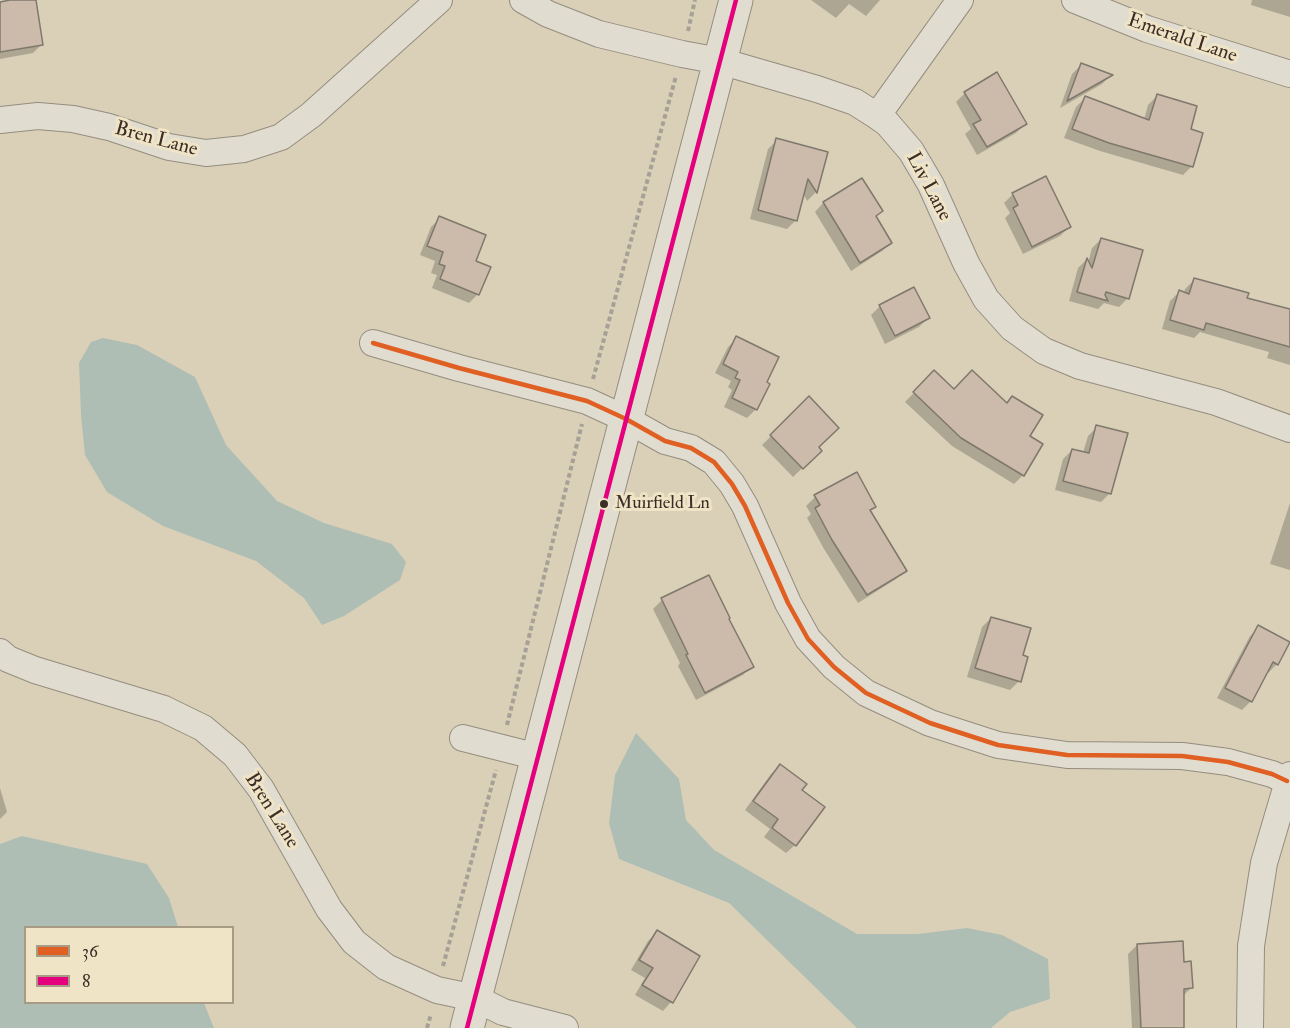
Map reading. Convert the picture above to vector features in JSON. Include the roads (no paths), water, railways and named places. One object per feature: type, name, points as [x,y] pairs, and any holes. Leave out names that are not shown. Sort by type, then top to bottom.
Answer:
[{"type":"street","name":"Bren Lane","points":[[0,120],[38,116],[73,119],[109,127],[169,147],[207,153],[244,149],[280,137],[311,115],[439,0]]},
{"type":"street","name":"Liv Lane","points":[[523,0],[548,14],[600,34],[720,61],[855,102],[887,123],[911,151],[931,185],[966,263],[986,299],[1012,328],[1044,351],[1080,366],[1216,402],[1290,429]]},
{"type":"street","points":[[471,1013],[736,0]]},
{"type":"street","points":[[877,116],[960,0]]},
{"type":"street","name":"Emerald Lane","points":[[1075,0],[1147,29],[1290,74]]},
{"type":"street","points":[[373,343],[587,401],[665,441],[691,448],[714,462],[732,484],[745,506],[788,603],[808,639],[834,667],[866,693],[930,723],[998,745],[1067,755],[1182,756],[1228,762],[1289,778],[1264,863],[1260,887],[1251,946],[1250,1028]]},
{"type":"street","name":"Bren Lane","points":[[0,652],[8,659],[35,670],[164,709],[203,728],[235,755],[261,789],[329,909],[354,942],[386,967],[437,990],[471,1013],[503,1012],[565,1028]]},
{"type":"street","points":[[463,738],[538,757]]},
{"type":"place","name":"Muirfield Ln","points":[[604,504]]}]
